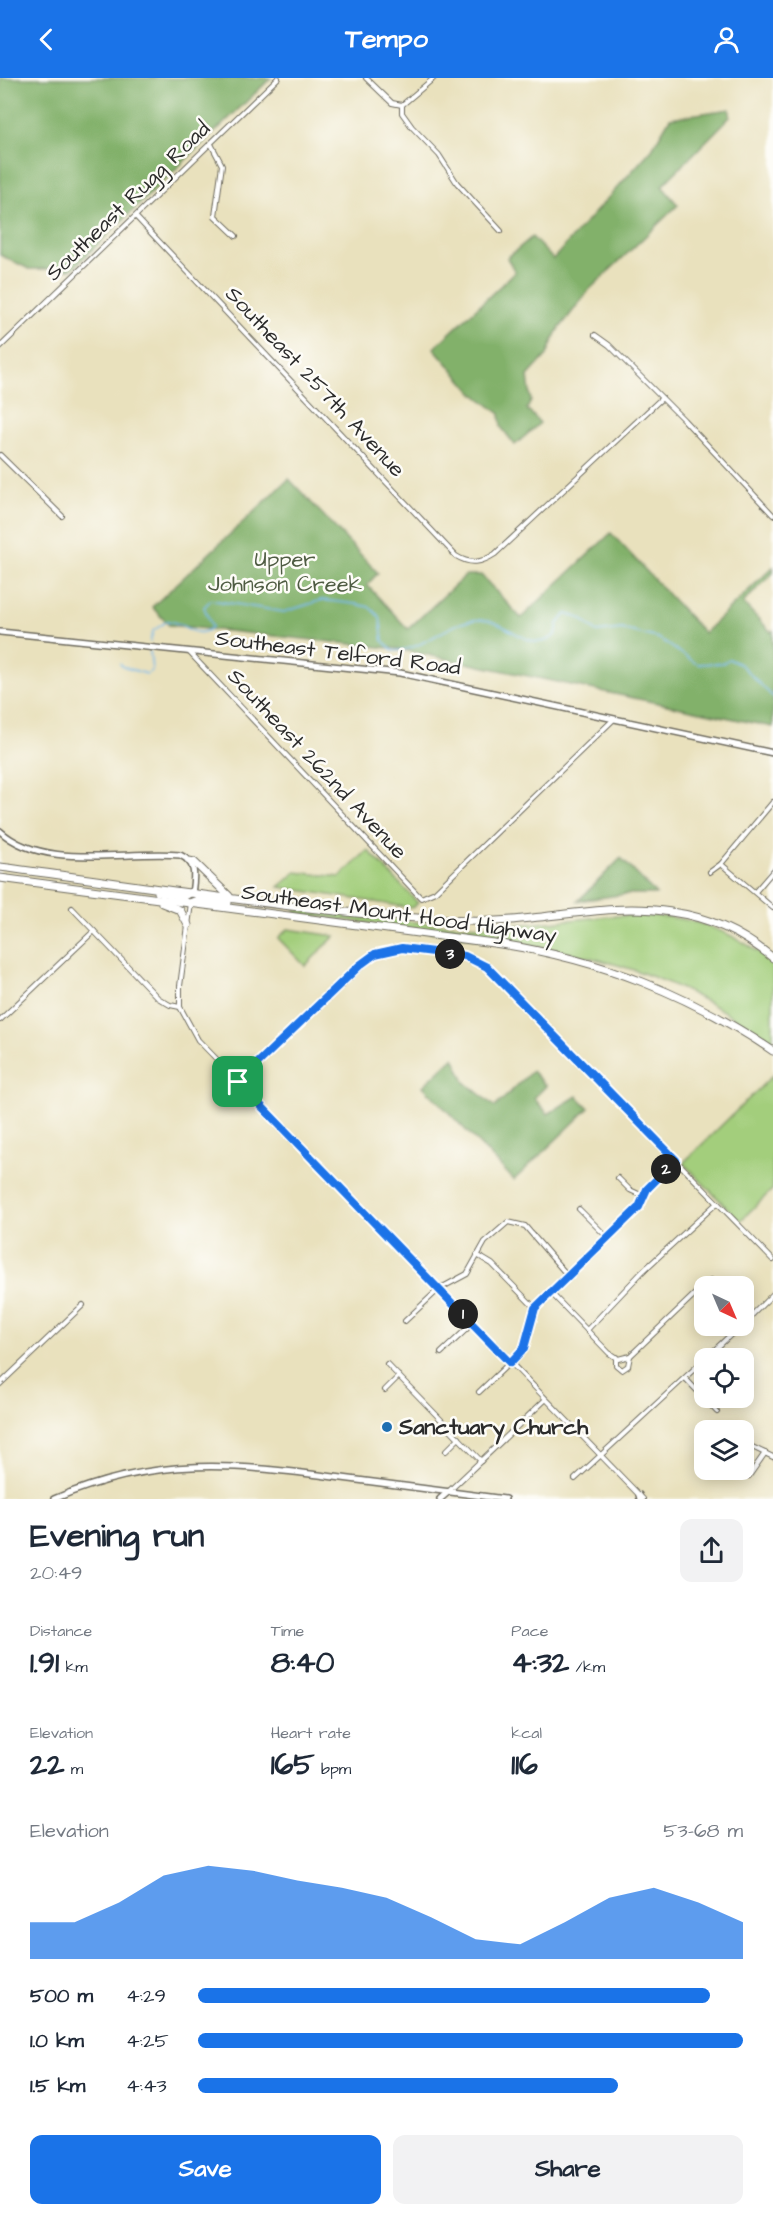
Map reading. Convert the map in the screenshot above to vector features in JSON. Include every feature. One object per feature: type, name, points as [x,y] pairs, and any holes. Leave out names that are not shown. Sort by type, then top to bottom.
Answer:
[{"type":"highway","points":[[189,861],[194,862],[231,897]]},
{"type":"highway","name":"Southeast Mount Hood Highway","points":[[0,867],[279,904],[482,921],[654,909],[684,914],[717,924],[749,940],[773,958]]},
{"type":"highway","name":"Southeast Mount Hood Highway","points":[[0,878],[501,944],[572,957],[609,968],[669,991],[733,1024],[773,1051]]},
{"type":"highway","points":[[102,891],[129,888],[184,896],[193,892]]},
{"type":"highway","points":[[145,897],[178,908],[188,925]]},
{"type":"highway","points":[[191,903],[200,899],[251,906],[279,904]]},
{"type":"street","name":"Southeast Rugg Road","points":[[0,347],[278,78]]},
{"type":"street","points":[[366,78],[392,103],[402,105]]},
{"type":"street","points":[[434,78],[402,105],[402,113],[412,128],[440,155],[457,183],[501,231]]},
{"type":"street","points":[[211,144],[222,165],[215,216],[236,236]]},
{"type":"street","name":"Southeast 257th Avenue","points":[[136,217],[456,556],[474,563],[484,561],[495,554],[662,398]]},
{"type":"street","points":[[596,335],[662,398],[773,515]]},
{"type":"street","points":[[0,455],[62,516]]},
{"type":"street","name":"Southeast Telford Road","points":[[0,632],[400,673],[773,753]]},
{"type":"street","name":"Southeast 262nd Avenue","points":[[187,650],[417,895],[425,898],[435,892],[616,718]]},
{"type":"street","points":[[710,872],[721,864],[773,802]]},
{"type":"street","points":[[0,831],[20,846],[44,853],[172,854],[189,861],[194,870],[193,892],[180,986],[180,1007],[198,1040],[641,1498]]},
{"type":"street","points":[[721,864],[773,908]]},
{"type":"street","points":[[755,892],[773,871]]},
{"type":"street","points":[[72,908],[158,998],[180,1007]]},
{"type":"street","points":[[0,1020],[94,931]]},
{"type":"street","points":[[238,1082],[360,965],[375,954],[395,949],[465,956],[487,967],[773,1260]]},
{"type":"street","points":[[479,1392],[524,1348],[535,1308],[639,1207],[650,1185],[676,1160]]},
{"type":"street","points":[[618,1178],[630,1190],[643,1196]]},
{"type":"street","points":[[587,1330],[642,1272],[717,1203]]},
{"type":"street","points":[[579,1209],[608,1238]]},
{"type":"street","points":[[405,1321],[439,1289],[467,1274],[474,1267],[477,1255],[485,1242],[503,1225],[514,1222],[525,1226],[568,1276]]},
{"type":"street","points":[[477,1255],[492,1264],[535,1308]]},
{"type":"street","points":[[551,1293],[587,1330],[619,1358]]},
{"type":"street","points":[[754,1313],[773,1294]]},
{"type":"street","points":[[619,1358],[630,1356],[694,1295]]},
{"type":"street","points":[[0,1384],[83,1305]]},
{"type":"street","points":[[441,1353],[472,1324]]},
{"type":"street","points":[[717,1348],[730,1336]]},
{"type":"street","points":[[619,1358],[616,1365],[622,1370],[628,1366],[630,1356]]},
{"type":"street","points":[[387,1364],[481,1461]]},
{"type":"street","points":[[575,1479],[602,1457],[694,1369]]},
{"type":"street","points":[[385,1390],[399,1376]]},
{"type":"street","points":[[685,1378],[717,1412]]},
{"type":"street","points":[[440,1499],[545,1400]]},
{"type":"street","points":[[446,1451],[459,1438]]},
{"type":"street","points":[[754,1448],[773,1457]]},
{"type":"street","points":[[754,1471],[765,1454]]},
{"type":"street","points":[[54,1499],[92,1484],[130,1474],[171,1467],[216,1465],[505,1499]]},
{"type":"green space","points":[[0,78],[271,78],[72,269],[29,269],[0,255]]},
{"type":"green space","points":[[730,109],[730,117],[662,186],[678,205],[589,290],[556,333],[547,355],[528,376],[531,401],[527,409],[540,423],[515,445],[501,427],[500,414],[472,392],[434,348],[515,272],[507,258],[532,237],[553,259],[652,149],[670,118]]},
{"type":"green space","name":"Upper Johnson Creek","points":[[289,479],[378,573],[367,585],[408,629],[466,575],[481,575],[521,618],[611,533],[704,633],[773,567],[773,573],[743,603],[771,632],[773,630],[773,727],[399,649],[169,625],[152,607]]},
{"type":"green space","points":[[368,850],[418,903],[412,908],[279,887],[296,872],[340,877]]},
{"type":"green space","points":[[621,858],[656,894],[626,894],[578,901]]},
{"type":"green space","points":[[295,909],[411,922],[481,926],[521,925],[632,915],[667,917],[702,924],[737,939],[773,963],[773,1043],[694,995],[666,982],[617,965],[540,947],[295,913]]},
{"type":"green space","points":[[288,929],[335,936],[305,966],[278,938]]},
{"type":"green space","points":[[454,1057],[465,1082],[495,1107],[532,1071],[546,1086],[534,1098],[548,1114],[577,1096],[589,1108],[514,1180],[423,1086]]},
{"type":"green space","points":[[773,1075],[773,1189],[740,1221],[683,1163]]},
{"type":"waterway","points":[[150,642],[153,631],[167,621],[195,632],[206,631],[212,627],[204,607],[211,600],[284,612],[322,600],[369,607],[380,617],[383,641],[393,651],[417,646],[450,628],[473,620],[494,622],[521,636],[539,642],[556,634],[558,624],[566,614],[580,618],[597,632],[622,629],[658,638],[697,664],[723,663],[729,659],[741,665],[773,697]]},
{"type":"waterway","points":[[120,664],[147,674],[152,670],[150,651]]},
{"type":"place","name":"Sanctuary Church","points":[[387,1427]]},
{"type":"route","points":[[402,948],[465,956],[487,967],[676,1160],[647,1189],[639,1207],[535,1308],[524,1348],[510,1363],[238,1082],[360,965],[375,954],[402,948]]}]
